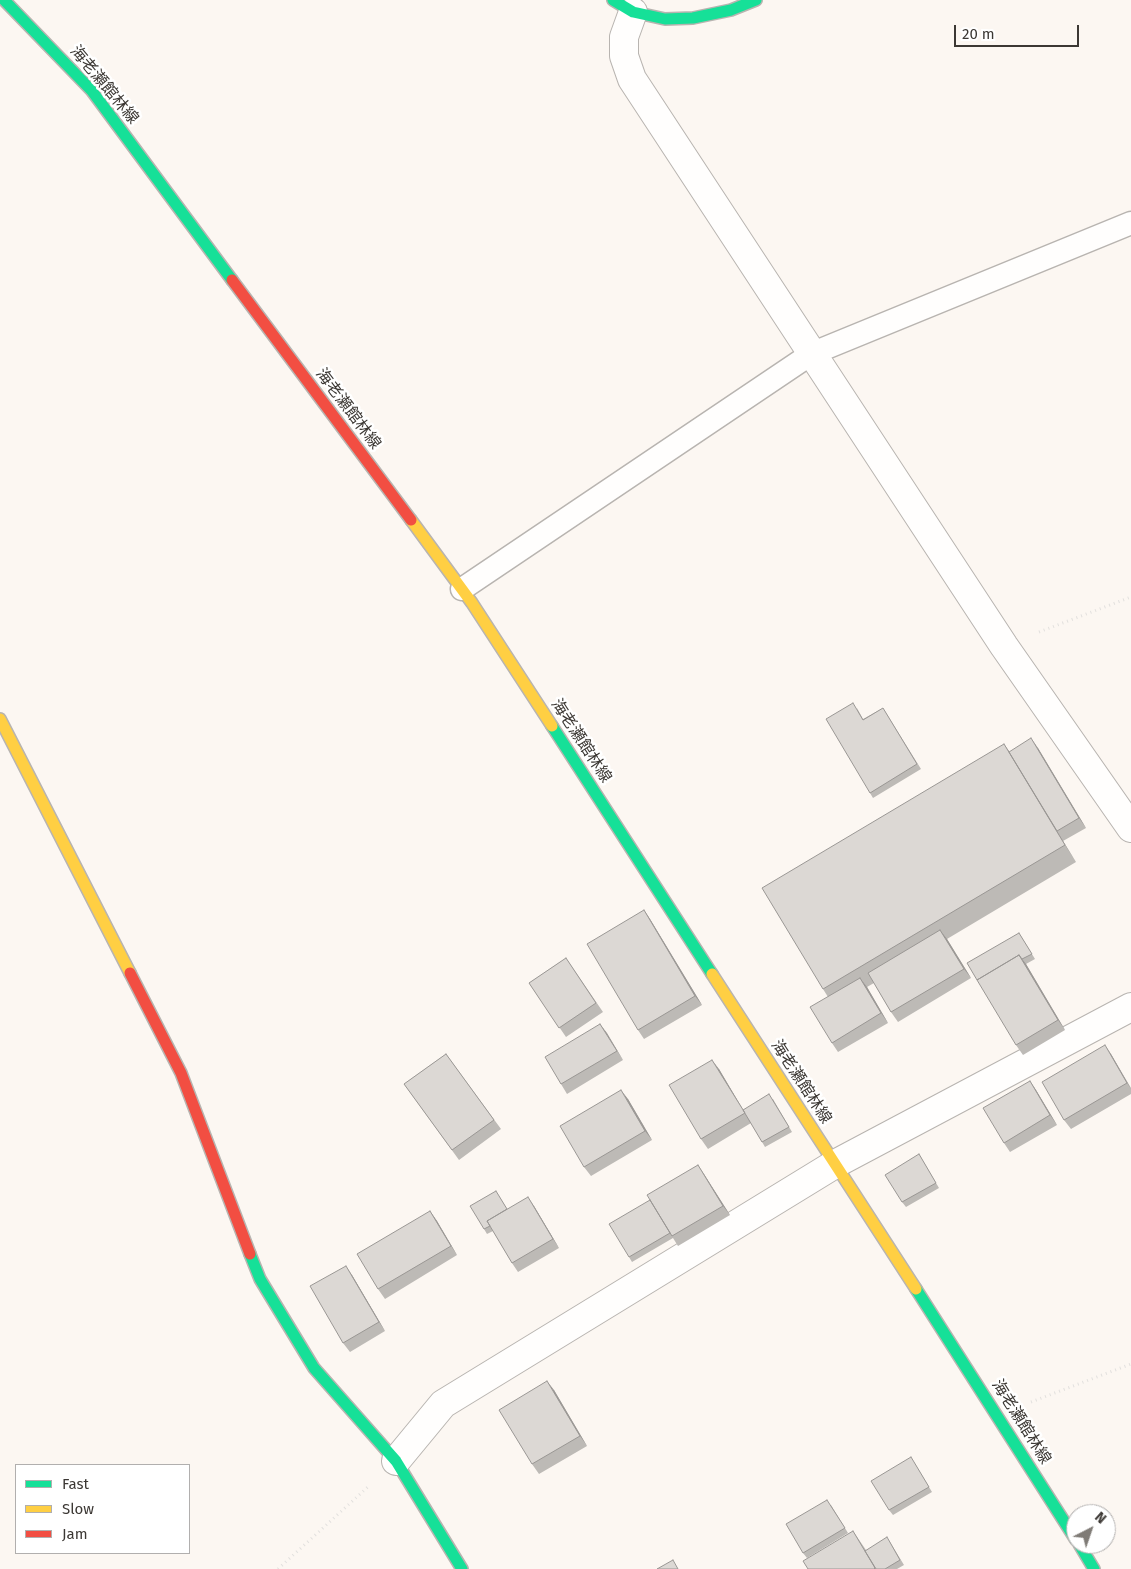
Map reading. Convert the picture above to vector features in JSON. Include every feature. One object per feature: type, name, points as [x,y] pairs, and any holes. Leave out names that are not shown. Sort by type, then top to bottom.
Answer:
[{"type":"main road","name":"海老瀬館林線","points":[[4,0],[92,91],[462,589],[1001,1420],[1066,1524]]},
{"type":"main road","points":[[623,6],[665,19],[693,18],[731,10],[756,0]]},
{"type":"main road","points":[[0,719],[181,1073],[260,1279],[314,1368],[396,1461],[462,1569]]},
{"type":"main road","points":[[1085,1554],[1094,1569]]},
{"type":"street","points":[[623,6],[624,56],[632,79],[1004,646],[1131,828]]},
{"type":"street","points":[[396,1461],[443,1404],[835,1164],[1131,1007]]},
{"type":"lane","points":[[462,589],[811,354],[1131,223]]},
{"type":"path","points":[[1004,646],[1131,597]]},
{"type":"path","points":[[1001,1420],[1033,1401],[1131,1364]]},
{"type":"path","points":[[278,1569],[396,1461]]},
{"type":"building","points":[[853,703],[863,720],[883,708],[917,764],[870,793],[826,719]]},
{"type":"building","points":[[1031,738],[1079,818],[1057,831],[1009,752]]},
{"type":"building","points":[[1004,744],[1065,845],[823,989],[762,888]]},
{"type":"building","points":[[644,910],[695,996],[638,1030],[587,944]]},
{"type":"building","points":[[940,930],[964,969],[891,1012],[868,973]]},
{"type":"building","points":[[1019,933],[1032,954],[1022,959],[1019,955],[977,980],[967,963]]},
{"type":"building","points":[[1019,955],[1058,1020],[1016,1045],[977,980]]},
{"type":"building","points":[[566,958],[596,1003],[559,1028],[529,983]]},
{"type":"building","points":[[860,978],[881,1013],[832,1043],[810,1007]]},
{"type":"building","points":[[600,1024],[617,1051],[561,1084],[545,1057]]},
{"type":"building","points":[[1105,1045],[1127,1083],[1064,1120],[1042,1082]]},
{"type":"building","points":[[446,1054],[494,1120],[452,1150],[404,1084]]},
{"type":"building","points":[[712,1060],[745,1113],[701,1139],[669,1085]]},
{"type":"building","points":[[1030,1081],[1050,1115],[1004,1143],[983,1108]]},
{"type":"building","points":[[621,1090],[645,1131],[584,1167],[560,1126]]},
{"type":"building","points":[[769,1094],[789,1127],[762,1142],[743,1110]]},
{"type":"building","points":[[919,1154],[936,1183],[902,1202],[885,1175]]},
{"type":"building","points":[[698,1165],[723,1206],[672,1236],[647,1195]]},
{"type":"building","points":[[496,1191],[507,1209],[487,1221],[490,1226],[484,1229],[470,1206]]},
{"type":"building","points":[[528,1197],[553,1239],[512,1263],[487,1221]]},
{"type":"building","points":[[650,1200],[670,1233],[629,1257],[609,1224]]},
{"type":"building","points":[[430,1211],[451,1246],[378,1289],[357,1254]]},
{"type":"building","points":[[346,1266],[379,1322],[343,1343],[310,1286]]},
{"type":"building","points":[[547,1381],[580,1436],[532,1464],[499,1410]]},
{"type":"building","points":[[911,1457],[929,1487],[889,1510],[871,1481]]},
{"type":"building","points":[[827,1500],[845,1528],[803,1553],[786,1524]]},
{"type":"building","points":[[853,1531],[874,1569],[808,1569],[803,1561]]},
{"type":"building","points":[[887,1537],[900,1560],[885,1569],[876,1569],[865,1551]]},
{"type":"building","points":[[673,1560],[678,1569],[657,1569]]},
{"type":"traffic: fast","points":[[4,0],[92,91],[232,280]]},
{"type":"traffic: fast","points":[[613,0],[633,12],[665,19],[693,18],[731,10],[756,0]]},
{"type":"traffic: fast","points":[[552,726],[712,974]]},
{"type":"traffic: fast","points":[[250,1254],[260,1279],[314,1368],[396,1461],[462,1569]]},
{"type":"traffic: fast","points":[[916,1289],[1066,1524]]},
{"type":"traffic: fast","points":[[1085,1554],[1094,1569]]},
{"type":"traffic: slow","points":[[411,520],[472,603],[552,726]]},
{"type":"traffic: slow","points":[[0,719],[130,973]]},
{"type":"traffic: slow","points":[[712,974],[916,1289]]},
{"type":"traffic: jam","points":[[232,280],[411,520]]},
{"type":"traffic: jam","points":[[130,973],[181,1073],[250,1254]]}]
